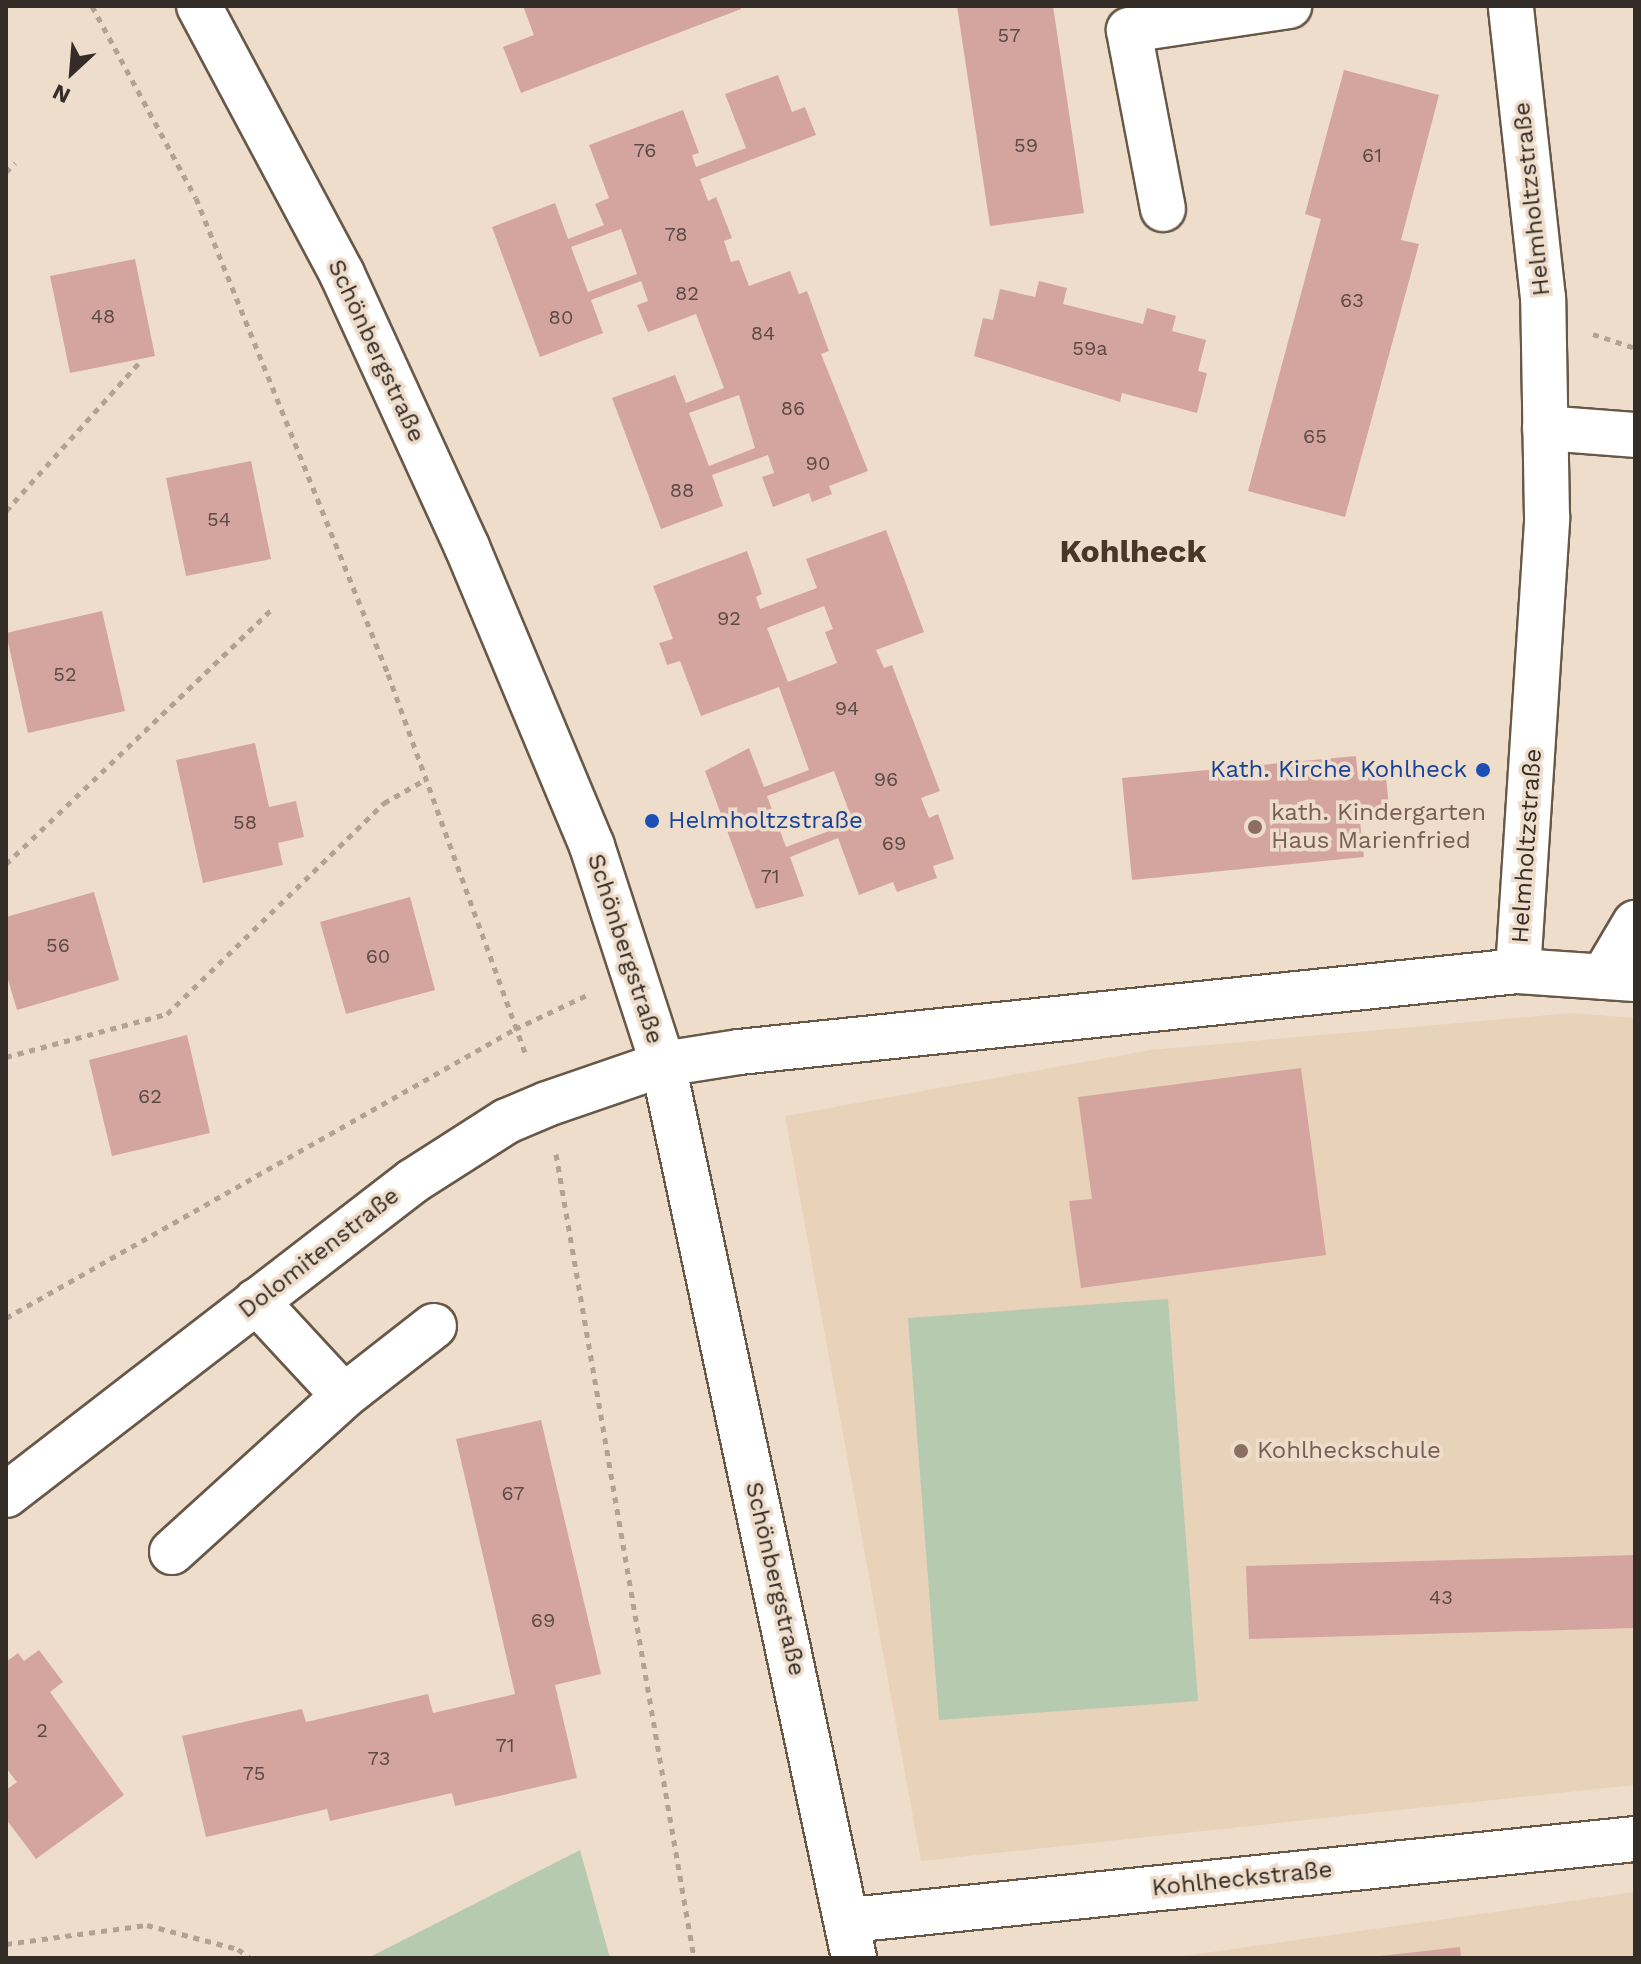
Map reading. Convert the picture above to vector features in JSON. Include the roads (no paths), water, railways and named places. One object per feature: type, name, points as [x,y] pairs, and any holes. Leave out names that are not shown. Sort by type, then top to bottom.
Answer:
[{"type":"street","name":"Schönbergstraße","points":[[199,6],[342,274],[467,547],[592,846],[663,1064],[852,1939]]},
{"type":"street","points":[[1163,209],[1129,30],[1289,6]]},
{"type":"street","name":"Helmholtzstraße","points":[[663,1064],[1518,971],[1547,517],[1543,298],[1511,6]]},
{"type":"street","points":[[1545,428],[1635,435]]},
{"type":"street","points":[[1518,971],[1619,978],[1635,923]]},
{"type":"street","name":"Dolomitenstraße","points":[[6,1495],[413,1181],[507,1121],[663,1064]]},
{"type":"street","points":[[256,1301],[344,1396]]},
{"type":"street","points":[[172,1552],[344,1396],[434,1326]]},
{"type":"street","name":"Kohlheckstraße","points":[[852,1939],[1635,1839]]},
{"type":"place","name":"Kath. Kirche Kohlheck","points":[[1483,770]]},
{"type":"place","name":"Helmholtzstraße","points":[[652,821]]},
{"type":"place","name":"kath. Kindergarten Haus Marienfried","points":[[1255,827]]},
{"type":"place","name":"Kohlheckschule","points":[[1241,1451]]},
{"type":"district","name":"Kohlheck","points":[[1133,551]]}]
